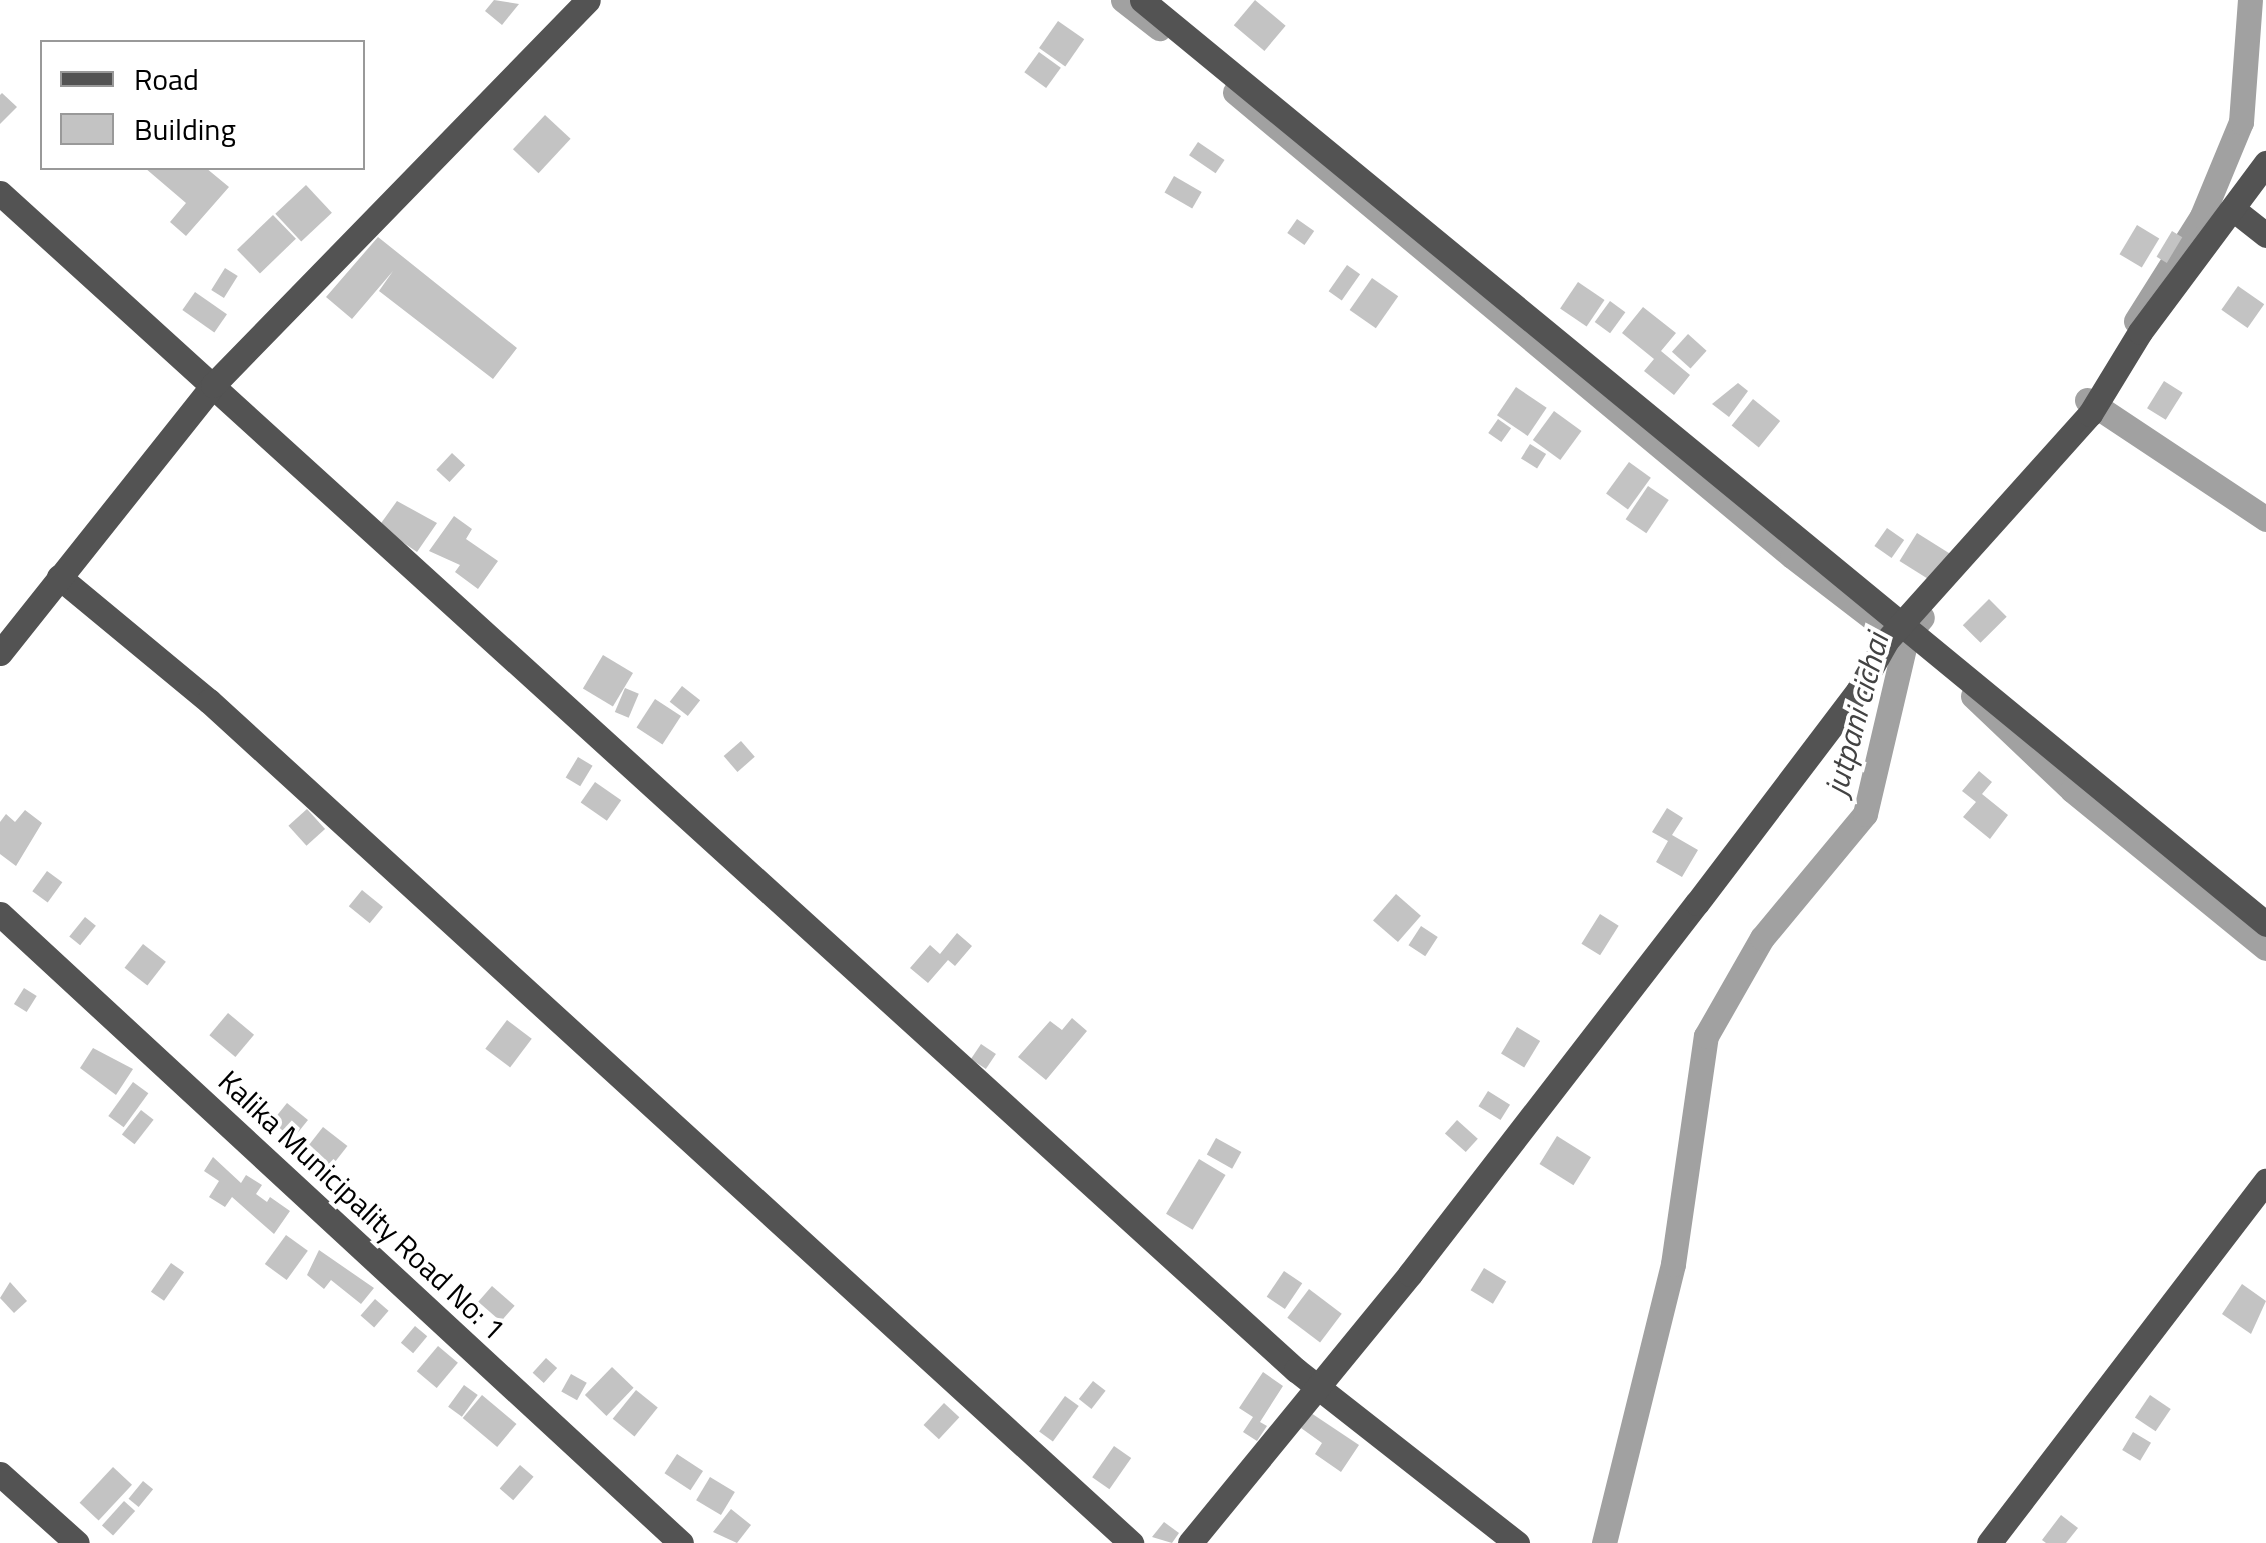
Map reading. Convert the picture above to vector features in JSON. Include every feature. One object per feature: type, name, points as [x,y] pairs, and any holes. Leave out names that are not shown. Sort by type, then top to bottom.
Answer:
[{"type":"street","points":[[0,652],[212,386],[588,0]]},
{"type":"street","points":[[1142,0],[1895,630],[1938,652],[2266,924]]},
{"type":"street","points":[[1190,1543],[1315,1385],[1410,1274],[1697,904],[1858,691],[1895,630],[2090,414],[2140,332],[2266,163]]},
{"type":"street","points":[[0,193],[1315,1385],[1517,1543]]},
{"type":"street","points":[[2233,209],[2266,234]]},
{"type":"street","points":[[59,577],[209,700],[1131,1543]]},
{"type":"street","name":"Kalika Municipality Road No: 1","points":[[0,914],[681,1543]]},
{"type":"street","points":[[1989,1543],[2266,1181]]},
{"type":"street","points":[[0,1474],[77,1543]]},
{"type":"building","points":[[494,0],[519,4],[502,25],[485,11]]},
{"type":"building","points":[[1255,0],[1286,26],[1264,51],[1234,25]]},
{"type":"building","points":[[1058,21],[1084,39],[1065,66],[1039,48]]},
{"type":"building","points":[[1039,52],[1061,68],[1046,88],[1024,72]]},
{"type":"building","points":[[0,95],[17,107],[0,124]]},
{"type":"building","points":[[545,115],[571,139],[539,173],[513,149]]},
{"type":"building","points":[[1198,142],[1225,160],[1216,173],[1189,155]]},
{"type":"building","points":[[147,170],[208,170],[229,187],[186,236],[170,222],[186,203]]},
{"type":"building","points":[[1174,176],[1202,192],[1192,208],[1164,192]]},
{"type":"building","points":[[306,185],[332,213],[301,241],[275,214]]},
{"type":"building","points":[[273,215],[296,239],[260,273],[237,250]]},
{"type":"building","points":[[1297,219],[1314,231],[1304,245],[1287,233]]},
{"type":"building","points":[[2137,225],[2159,238],[2142,268],[2119,254]]},
{"type":"building","points":[[2172,231],[2182,237],[2167,263],[2157,257]]},
{"type":"building","points":[[378,237],[517,348],[493,379],[379,291],[393,271],[352,319],[326,297]]},
{"type":"building","points":[[1347,265],[1360,274],[1342,300],[1329,291]]},
{"type":"building","points":[[225,268],[238,276],[224,298],[211,290]]},
{"type":"building","points":[[1372,278],[1398,296],[1376,328],[1350,310]]},
{"type":"building","points":[[1578,282],[1605,300],[1587,326],[1560,309]]},
{"type":"building","points":[[2238,286],[2264,304],[2248,328],[2221,310]]},
{"type":"building","points":[[195,292],[227,314],[214,332],[182,310]]},
{"type":"building","points":[[1610,301],[1625,312],[1610,333],[1595,322]]},
{"type":"building","points":[[1643,307],[1676,333],[1661,351],[1690,375],[1674,395],[1644,371],[1654,359],[1622,333]]},
{"type":"building","points":[[1688,334],[1707,351],[1691,369],[1672,352]]},
{"type":"building","points":[[2164,381],[2183,393],[2166,420],[2147,408]]},
{"type":"building","points":[[1738,383],[1748,391],[1729,417],[1712,404]]},
{"type":"building","points":[[1516,387],[1547,408],[1528,436],[1497,415]]},
{"type":"building","points":[[1753,399],[1780,421],[1759,447],[1732,425]]},
{"type":"building","points":[[1554,411],[1582,431],[1560,460],[1533,440]]},
{"type":"building","points":[[1498,419],[1511,428],[1501,442],[1488,433]]},
{"type":"building","points":[[1530,444],[1546,454],[1537,468],[1521,458]]},
{"type":"building","points":[[452,453],[465,465],[449,482],[436,470]]},
{"type":"building","points":[[1629,462],[1651,478],[1628,509],[1606,494]]},
{"type":"building","points":[[1648,486],[1669,500],[1646,533],[1626,519]]},
{"type":"building","points":[[397,501],[437,523],[417,552],[379,526]]},
{"type":"building","points":[[454,516],[472,529],[466,539],[498,561],[478,589],[455,572],[460,565],[429,551]]},
{"type":"building","points":[[1887,528],[1904,540],[1892,558],[1874,546]]},
{"type":"building","points":[[1917,533],[1950,554],[1933,582],[1900,561]]},
{"type":"building","points":[[1989,599],[2007,617],[1981,643],[1963,625]]},
{"type":"building","points":[[603,655],[633,673],[613,706],[583,688]]},
{"type":"building","points":[[682,686],[700,700],[688,716],[670,702]]},
{"type":"building","points":[[625,688],[639,694],[629,718],[615,712]]},
{"type":"building","points":[[655,699],[681,716],[662,744],[636,728]]},
{"type":"building","points":[[741,741],[755,757],[737,772],[724,756]]},
{"type":"building","points":[[578,757],[593,766],[580,786],[566,778]]},
{"type":"building","points":[[1979,771],[1992,782],[1982,794],[2008,815],[1990,839],[1963,817],[1976,802],[1962,791]]},
{"type":"building","points":[[595,782],[621,800],[607,821],[581,802]]},
{"type":"building","points":[[1667,808],[1683,818],[1672,835],[1698,850],[1682,877],[1656,862],[1668,841],[1652,832]]},
{"type":"building","points":[[307,809],[325,829],[306,846],[288,826]]},
{"type":"building","points":[[25,810],[42,823],[16,866],[0,854],[0,822],[6,814],[15,822]]},
{"type":"building","points":[[47,871],[62,882],[48,902],[32,891]]},
{"type":"building","points":[[362,890],[383,907],[370,923],[349,906]]},
{"type":"building","points":[[1396,894],[1421,916],[1398,942],[1373,920]]},
{"type":"building","points":[[1600,914],[1619,926],[1600,955],[1581,944]]},
{"type":"building","points":[[85,917],[96,926],[80,945],[69,936]]},
{"type":"building","points":[[1421,926],[1438,937],[1425,956],[1408,945]]},
{"type":"building","points":[[957,933],[972,946],[955,966],[948,960],[928,983],[910,968],[930,945],[940,954]]},
{"type":"building","points":[[143,944],[166,962],[147,985],[125,968]]},
{"type":"building","points":[[24,988],[37,996],[27,1012],[14,1004]]},
{"type":"building","points":[[228,1013],[254,1035],[235,1057],[209,1035]]},
{"type":"building","points":[[1072,1018],[1087,1031],[1046,1080],[1018,1057],[1050,1021],[1062,1030]]},
{"type":"building","points":[[507,1020],[532,1039],[510,1067],[485,1049]]},
{"type":"building","points":[[1517,1027],[1540,1041],[1524,1067],[1501,1054]]},
{"type":"building","points":[[981,1044],[996,1054],[986,1069],[971,1059]]},
{"type":"building","points":[[93,1048],[133,1069],[116,1095],[80,1068]]},
{"type":"building","points":[[133,1082],[148,1093],[124,1127],[108,1116]]},
{"type":"building","points":[[1488,1091],[1510,1105],[1501,1120],[1478,1106]]},
{"type":"building","points":[[287,1103],[308,1120],[293,1139],[272,1122]]},
{"type":"building","points":[[141,1110],[154,1120],[135,1144],[122,1134]]},
{"type":"building","points":[[1457,1120],[1478,1139],[1466,1152],[1445,1133]]},
{"type":"building","points":[[323,1127],[347,1146],[331,1167],[306,1148]]},
{"type":"building","points":[[1557,1136],[1591,1157],[1573,1185],[1540,1164]]},
{"type":"building","points":[[1216,1138],[1241,1152],[1232,1169],[1207,1155]]},
{"type":"building","points":[[213,1157],[241,1183],[246,1175],[262,1185],[256,1194],[267,1202],[270,1197],[290,1211],[274,1234],[232,1197],[225,1207],[209,1197],[219,1181],[204,1171]]},
{"type":"building","points":[[1199,1159],[1226,1175],[1193,1230],[1166,1214]]},
{"type":"building","points":[[286,1235],[308,1251],[287,1280],[265,1264]]},
{"type":"building","points":[[319,1250],[374,1288],[361,1304],[331,1280],[324,1289],[307,1275]]},
{"type":"building","points":[[171,1263],[184,1272],[164,1301],[151,1292]]},
{"type":"building","points":[[1484,1268],[1506,1281],[1493,1304],[1471,1290]]},
{"type":"building","points":[[1284,1271],[1302,1283],[1285,1309],[1267,1297]]},
{"type":"building","points":[[10,1282],[27,1301],[14,1313],[0,1298]]},
{"type":"building","points":[[2242,1284],[2266,1301],[2251,1334],[2222,1314]]},
{"type":"building","points":[[492,1286],[515,1306],[501,1322],[478,1302]]},
{"type":"building","points":[[1309,1289],[1342,1314],[1320,1342],[1287,1318]]},
{"type":"building","points":[[375,1299],[389,1311],[374,1327],[361,1316]]},
{"type":"building","points":[[415,1326],[427,1336],[413,1353],[401,1343]]},
{"type":"building","points":[[438,1346],[458,1363],[437,1388],[417,1371]]},
{"type":"building","points":[[546,1358],[557,1368],[544,1383],[533,1373]]},
{"type":"building","points":[[612,1367],[634,1388],[606,1416],[585,1395]]},
{"type":"building","points":[[1263,1372],[1283,1386],[1260,1422],[1267,1426],[1257,1441],[1243,1432],[1253,1417],[1239,1408]]},
{"type":"building","points":[[571,1374],[587,1383],[577,1400],[561,1391]]},
{"type":"building","points":[[1093,1381],[1106,1391],[1091,1409],[1079,1399]]},
{"type":"building","points":[[464,1385],[478,1395],[462,1417],[448,1407]]},
{"type":"building","points":[[636,1390],[658,1408],[634,1436],[613,1419]]},
{"type":"building","points":[[482,1395],[516,1424],[497,1447],[463,1418]]},
{"type":"building","points":[[2150,1395],[2171,1409],[2156,1431],[2135,1417]]},
{"type":"building","points":[[1065,1396],[1079,1406],[1053,1442],[1039,1432]]},
{"type":"building","points":[[944,1403],[959,1417],[939,1439],[924,1425]]},
{"type":"building","points":[[1311,1413],[1359,1445],[1341,1472],[1315,1454],[1322,1443],[1301,1428]]},
{"type":"building","points":[[2133,1432],[2151,1443],[2140,1461],[2122,1450]]},
{"type":"building","points":[[1114,1446],[1131,1458],[1109,1489],[1092,1477]]},
{"type":"building","points":[[677,1454],[703,1471],[690,1490],[664,1473]]},
{"type":"building","points":[[520,1465],[534,1477],[513,1500],[500,1488]]},
{"type":"building","points":[[113,1467],[132,1485],[99,1521],[80,1503]]},
{"type":"building","points":[[710,1477],[735,1492],[721,1515],[696,1500]]},
{"type":"building","points":[[143,1481],[153,1489],[139,1507],[129,1499]]},
{"type":"building","points":[[124,1501],[135,1511],[113,1536],[102,1526]]},
{"type":"building","points":[[731,1509],[751,1525],[737,1543],[713,1532]]},
{"type":"building","points":[[2061,1515],[2078,1528],[2066,1543],[2046,1543],[2042,1540]]},
{"type":"building","points":[[1164,1522],[1179,1533],[1172,1543],[1152,1537]]},
{"type":"waterway","points":[[1123,0],[1159,28]]},
{"type":"waterway","name":"jutpani cichai","points":[[2136,321],[2202,216],[2241,122],[2250,0]]},
{"type":"waterway","points":[[1235,92],[1792,556],[1883,626],[1911,638]]},
{"type":"waterway","points":[[2087,400],[2266,519]]},
{"type":"waterway","name":"jutpani cichai","points":[[1604,1543],[1673,1264],[1706,1036],[1762,938],[1865,814],[1907,635],[1922,617]]},
{"type":"waterway","points":[[1973,696],[2072,790],[2266,948]]}]
